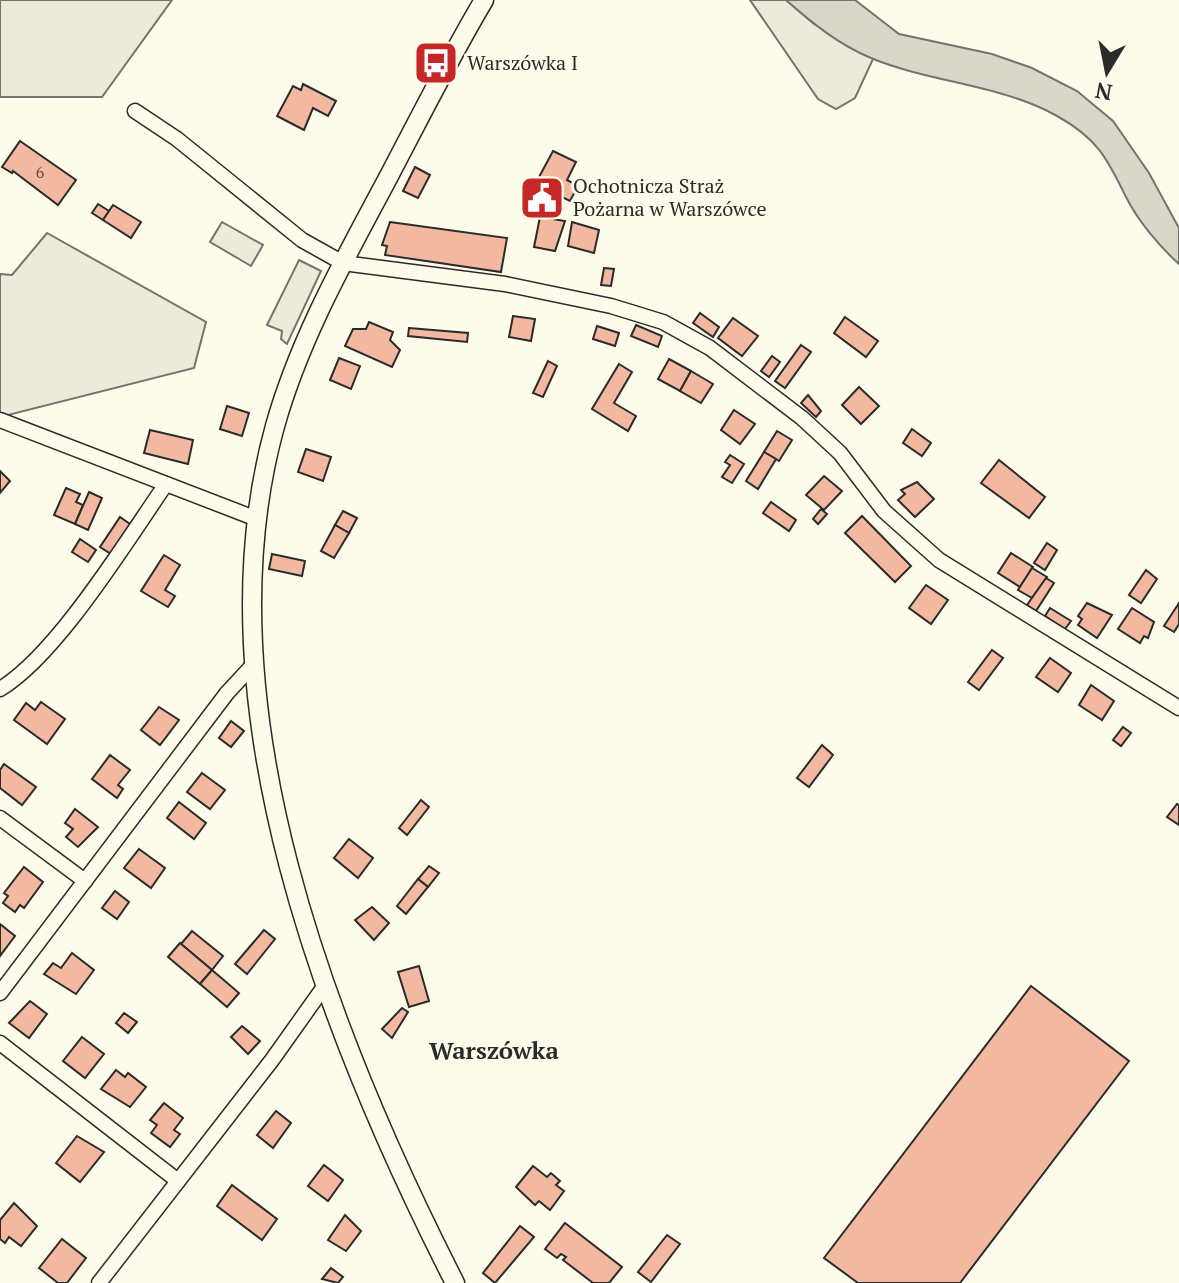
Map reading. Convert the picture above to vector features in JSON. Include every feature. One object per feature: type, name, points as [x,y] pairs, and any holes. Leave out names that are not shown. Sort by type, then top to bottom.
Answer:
[{"type":"street","points":[[455,1283],[414,1197],[326,984],[282,830],[252,666],[251,593],[257,519],[271,443],[288,385],[343,263],[484,0]]},
{"type":"street","points":[[135,111],[177,139],[302,240],[343,263],[505,284],[611,306],[663,322],[710,348],[802,418],[840,453],[884,511],[939,560],[1179,708]]},
{"type":"street","points":[[0,420],[257,519]]},
{"type":"street","points":[[0,689],[35,659],[72,615],[166,484]]},
{"type":"street","points":[[0,993],[227,693],[252,666]]},
{"type":"street","points":[[0,818],[85,881]]},
{"type":"street","points":[[99,1283],[326,984]]},
{"type":"street","points":[[0,1043],[178,1181]]},
{"type":"shaded area","points":[[0,0],[172,0],[102,97],[0,97]]},
{"type":"shaded area","points":[[750,0],[786,0],[814,24],[873,59],[855,98],[836,109],[818,99]]},
{"type":"shaded area","points":[[786,0],[855,0],[899,34],[992,54],[1032,68],[1077,91],[1113,121],[1149,173],[1179,228],[1179,264],[1137,215],[1099,150],[1071,124],[1012,97],[917,73],[859,53],[815,25]]},
{"type":"shaded area","points":[[222,222],[263,245],[251,266],[210,242]]},
{"type":"shaded area","points":[[47,233],[206,322],[194,368],[0,417],[0,274],[12,275]]},
{"type":"shaded area","points":[[299,260],[321,271],[287,344],[281,339],[282,331],[267,325]]},
{"type":"building","points":[[303,84],[336,101],[328,116],[313,108],[304,130],[277,116],[293,86],[301,90]]},
{"type":"building","points":[[20,141],[76,180],[58,205],[13,171],[2,167]]},
{"type":"building","points":[[553,151],[576,162],[567,180],[578,186],[570,201],[558,195],[547,215],[525,203]]},
{"type":"building","points":[[415,167],[430,175],[418,198],[403,191]]},
{"type":"building","points":[[98,204],[109,211],[103,220],[92,213]]},
{"type":"building","points":[[113,205],[141,222],[131,238],[103,220]]},
{"type":"building","points":[[540,217],[565,221],[555,251],[534,247]]},
{"type":"building","points":[[390,222],[507,238],[501,272],[385,255],[387,246],[382,245]]},
{"type":"building","points":[[572,222],[599,230],[594,253],[568,246]]},
{"type":"building","points":[[604,268],[614,269],[611,286],[601,285]]},
{"type":"building","points":[[700,313],[719,327],[713,337],[693,323]]},
{"type":"building","points":[[513,316],[535,319],[531,341],[509,337]]},
{"type":"building","points":[[845,317],[878,341],[866,357],[834,333]]},
{"type":"building","points":[[733,318],[758,336],[742,356],[718,338]]},
{"type":"building","points":[[369,322],[393,332],[390,340],[400,350],[392,367],[345,346],[353,329],[366,329]]},
{"type":"building","points":[[636,325],[662,336],[658,347],[631,336]]},
{"type":"building","points":[[597,326],[619,333],[615,346],[593,339]]},
{"type":"building","points":[[409,328],[468,333],[467,342],[408,336]]},
{"type":"building","points":[[801,345],[811,352],[785,388],[775,381]]},
{"type":"building","points":[[772,356],[780,362],[769,377],[761,371]]},
{"type":"building","points":[[339,358],[360,366],[351,389],[330,380]]},
{"type":"building","points":[[669,359],[691,371],[680,391],[658,379]]},
{"type":"building","points":[[548,361],[557,366],[543,397],[533,393]]},
{"type":"building","points":[[619,364],[632,372],[614,403],[636,416],[628,431],[592,409]]},
{"type":"building","points":[[691,371],[713,384],[701,403],[680,391]]},
{"type":"building","points":[[859,387],[879,406],[861,424],[842,405]]},
{"type":"building","points":[[808,395],[821,411],[816,417],[801,403]]},
{"type":"building","points":[[227,406],[249,413],[242,436],[220,429]]},
{"type":"building","points":[[734,410],[755,424],[740,444],[721,430]]},
{"type":"building","points":[[912,429],[931,443],[922,456],[903,443]]},
{"type":"building","points":[[150,430],[193,440],[188,464],[144,453]]},
{"type":"building","points":[[777,431],[792,440],[779,461],[764,452]]},
{"type":"building","points":[[306,449],[331,457],[323,481],[298,472]]},
{"type":"building","points":[[764,452],[776,459],[758,489],[746,481]]},
{"type":"building","points":[[730,455],[744,464],[732,483],[722,477],[730,465],[725,462]]},
{"type":"building","points":[[999,460],[1045,497],[1029,518],[981,483]]},
{"type":"building","points":[[0,471],[10,481],[0,493]]},
{"type":"building","points":[[824,476],[842,491],[824,510],[806,495]]},
{"type":"building","points":[[917,482],[934,499],[915,517],[898,500],[905,494],[901,490]]},
{"type":"building","points":[[66,488],[80,494],[76,502],[83,505],[75,524],[54,515]]},
{"type":"building","points":[[89,492],[102,498],[88,530],[75,524]]},
{"type":"building","points":[[771,502],[796,520],[789,531],[763,513]]},
{"type":"building","points":[[821,509],[827,514],[818,524],[813,519]]},
{"type":"building","points":[[343,511],[357,518],[349,533],[335,525]]},
{"type":"building","points":[[862,516],[911,566],[895,582],[845,533]]},
{"type":"building","points":[[120,517],[130,524],[111,554],[100,547]]},
{"type":"building","points":[[335,525],[349,533],[334,558],[321,551]]},
{"type":"building","points":[[80,539],[96,550],[88,562],[72,552]]},
{"type":"building","points":[[1047,543],[1057,550],[1045,570],[1034,563]]},
{"type":"building","points":[[1011,553],[1033,567],[1020,587],[998,573]]},
{"type":"building","points":[[272,554],[305,561],[302,576],[269,569]]},
{"type":"building","points":[[164,555],[180,565],[165,590],[175,596],[168,607],[141,591]]},
{"type":"building","points":[[1032,568],[1047,577],[1032,598],[1018,590]]},
{"type":"building","points":[[1146,570],[1157,579],[1141,603],[1129,595]]},
{"type":"building","points":[[1046,578],[1054,583],[1036,611],[1027,605]]},
{"type":"building","points":[[926,585],[948,600],[931,624],[909,608]]},
{"type":"building","points":[[1087,603],[1112,615],[1097,638],[1078,625],[1082,619],[1078,616]]},
{"type":"building","points":[[1179,603],[1179,624],[1174,632],[1164,626]]},
{"type":"building","points":[[1050,608],[1071,621],[1065,629],[1045,616]]},
{"type":"building","points":[[1132,608],[1154,622],[1148,638],[1144,636],[1140,643],[1118,629]]},
{"type":"building","points":[[992,650],[1003,658],[979,690],[968,682]]},
{"type":"building","points":[[1050,658],[1071,673],[1058,692],[1036,677]]},
{"type":"building","points":[[1091,685],[1114,701],[1102,720],[1079,705]]},
{"type":"building","points":[[41,702],[65,719],[47,744],[14,720],[26,703],[35,710]]},
{"type":"building","points":[[159,707],[179,720],[160,745],[141,730]]},
{"type":"building","points":[[231,721],[244,731],[231,747],[219,738]]},
{"type":"building","points":[[1123,727],[1131,733],[1121,746],[1113,740]]},
{"type":"building","points":[[822,745],[833,755],[809,787],[797,778]]},
{"type":"building","points":[[110,755],[130,770],[118,785],[123,789],[117,798],[92,779]]},
{"type":"building","points":[[4,764],[36,787],[22,805],[0,788],[0,770]]},
{"type":"building","points":[[202,773],[225,790],[210,809],[187,792]]},
{"type":"building","points":[[421,800],[429,807],[407,835],[399,828]]},
{"type":"building","points":[[179,802],[206,823],[194,839],[167,818]]},
{"type":"building","points":[[1179,805],[1179,825],[1167,817]]},
{"type":"building","points":[[75,809],[98,827],[78,847],[66,837],[73,829],[65,823]]},
{"type":"building","points":[[349,839],[373,858],[358,878],[334,858]]},
{"type":"building","points":[[139,849],[165,868],[151,888],[124,868]]},
{"type":"building","points":[[429,866],[439,873],[428,887],[418,879]]},
{"type":"building","points":[[24,867],[43,882],[24,908],[20,905],[15,912],[3,903],[8,896],[4,893]]},
{"type":"building","points":[[418,879],[428,887],[406,914],[397,906]]},
{"type":"building","points":[[115,891],[129,902],[117,919],[102,908]]},
{"type":"building","points":[[372,907],[389,923],[374,940],[355,920]]},
{"type":"building","points":[[0,924],[15,936],[0,956]]},
{"type":"building","points":[[264,930],[275,939],[247,974],[235,964]]},
{"type":"building","points":[[192,931],[223,956],[212,970],[181,944]]},
{"type":"building","points":[[180,943],[212,970],[200,984],[168,957]]},
{"type":"building","points":[[72,953],[94,970],[76,994],[44,974],[53,963],[61,968]]},
{"type":"building","points":[[419,966],[429,1001],[409,1007],[398,972]]},
{"type":"building","points":[[212,970],[239,993],[227,1007],[200,984]]},
{"type":"building","points":[[1031,986],[1129,1061],[960,1283],[858,1283],[824,1258]]},
{"type":"building","points":[[30,1001],[47,1014],[29,1038],[9,1023]]},
{"type":"building","points":[[402,1008],[408,1012],[392,1038],[382,1029]]},
{"type":"building","points":[[124,1013],[137,1022],[128,1033],[116,1023]]},
{"type":"building","points":[[242,1026],[260,1041],[248,1054],[231,1037]]},
{"type":"building","points":[[82,1037],[104,1054],[85,1078],[63,1061]]},
{"type":"building","points":[[116,1070],[125,1077],[128,1073],[146,1087],[130,1107],[101,1089]]},
{"type":"building","points":[[164,1103],[183,1118],[174,1130],[180,1134],[170,1147],[151,1133],[157,1125],[150,1120]]},
{"type":"building","points":[[276,1111],[291,1123],[273,1148],[257,1135]]},
{"type":"building","points":[[77,1136],[104,1152],[80,1182],[56,1163]]},
{"type":"building","points":[[324,1165],[343,1180],[328,1201],[308,1186]]},
{"type":"building","points":[[533,1166],[547,1177],[551,1173],[560,1181],[556,1185],[564,1191],[550,1210],[539,1201],[535,1205],[516,1187]]},
{"type":"building","points":[[232,1185],[277,1219],[262,1240],[217,1206]]},
{"type":"building","points":[[14,1203],[37,1226],[21,1246],[9,1237],[5,1243],[0,1239],[0,1220]]},
{"type":"building","points":[[345,1215],[361,1231],[346,1251],[328,1240]]},
{"type":"building","points":[[565,1223],[622,1267],[609,1283],[593,1283],[563,1260],[566,1257],[561,1254],[557,1258],[545,1249]]},
{"type":"building","points":[[520,1226],[534,1237],[495,1283],[483,1273]]},
{"type":"building","points":[[667,1235],[680,1244],[651,1282],[638,1272]]},
{"type":"building","points":[[62,1239],[86,1258],[67,1283],[58,1283],[39,1268]]},
{"type":"building","points":[[331,1268],[343,1277],[338,1283],[322,1279]]},
{"type":"place","name":"Warszówka I","points":[[436,63]]},
{"type":"place","name":"Ochotnicza Straż Pożarna w Warszówce","points":[[542,198]]},
{"type":"district","name":"Warszówka","points":[[494,1051]]}]
